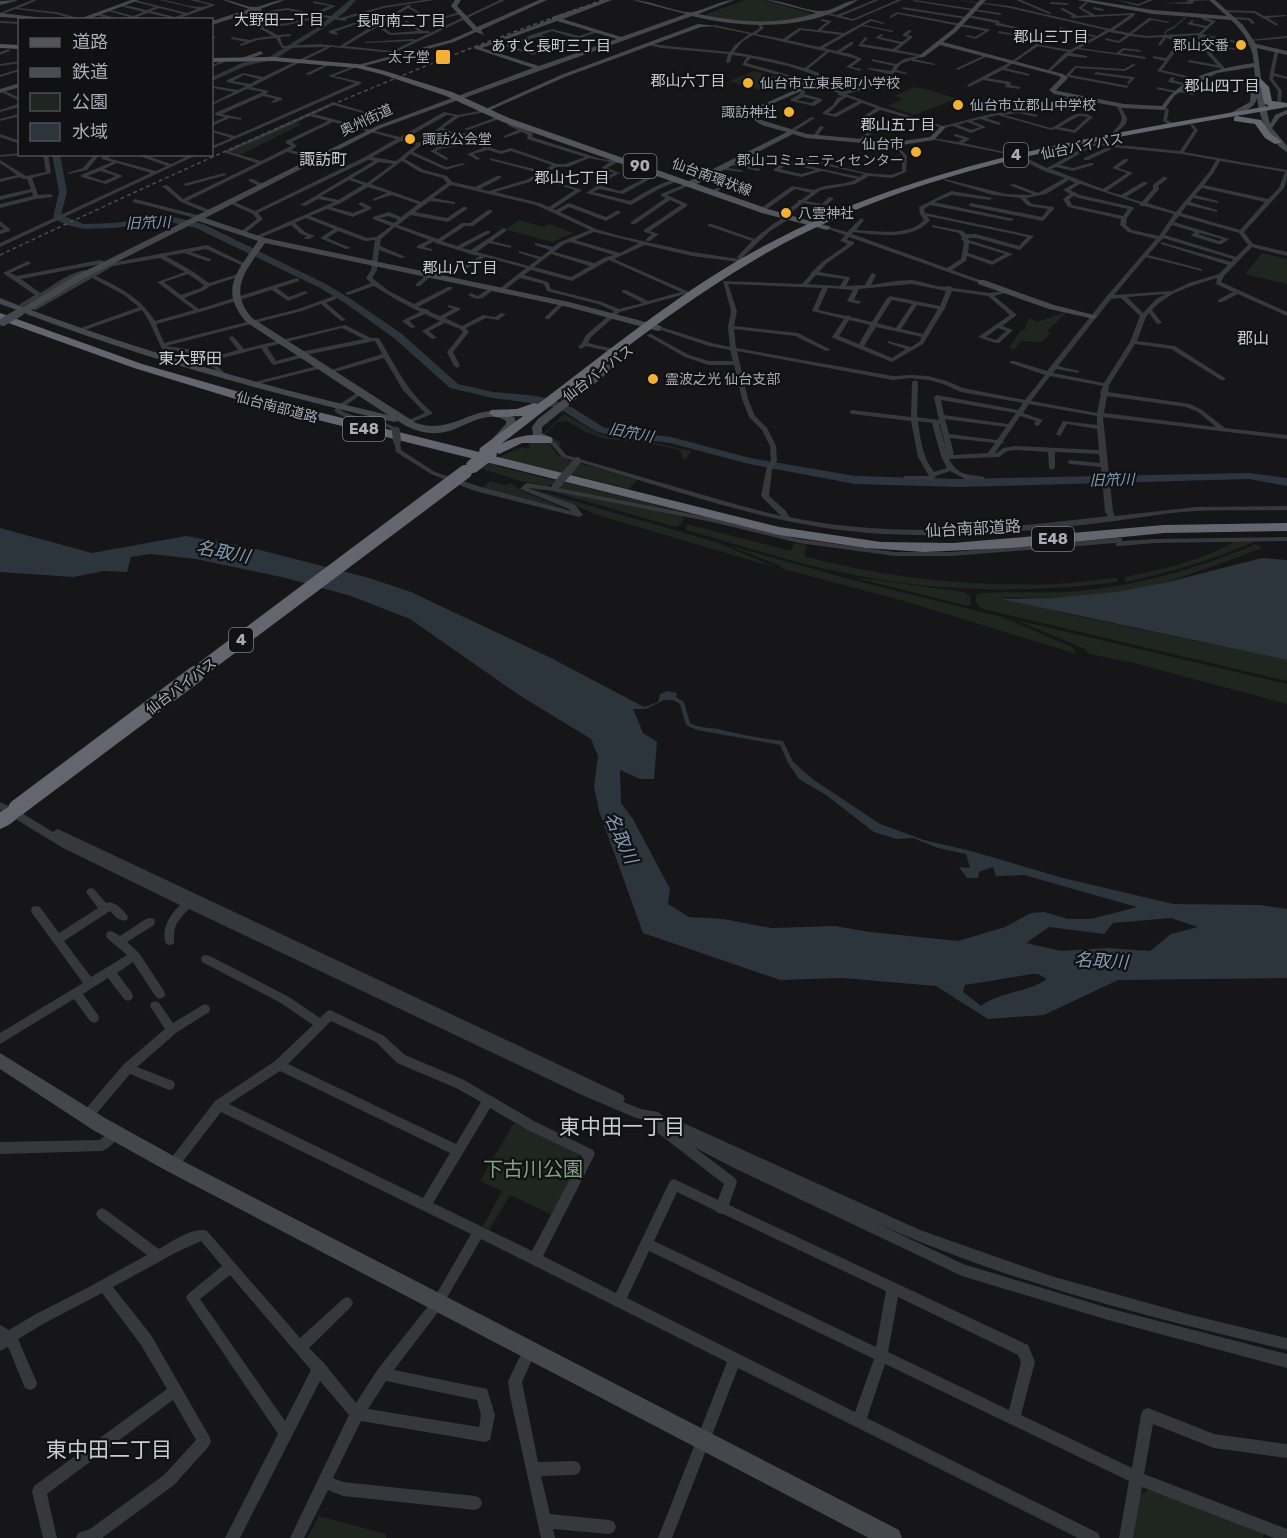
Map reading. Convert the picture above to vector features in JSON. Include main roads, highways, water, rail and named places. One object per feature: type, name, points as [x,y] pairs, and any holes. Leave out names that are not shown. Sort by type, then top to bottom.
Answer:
[{"type":"highway","points":[[1258,82],[1265,87],[1268,103],[1285,107]]},
{"type":"highway","name":"仙台バイパス","points":[[567,392],[616,351],[725,282],[822,225],[945,180],[1019,157],[1108,144],[1228,117],[1285,107]]},
{"type":"highway","points":[[1228,117],[1256,121],[1268,136],[1282,143]]},
{"type":"highway","name":"仙台バイパス","points":[[7,811],[567,392],[608,366],[652,330],[691,293],[745,262],[822,225],[921,183],[1019,157],[1117,135],[1228,117]]},
{"type":"highway","name":"仙台南部道路","points":[[1,321],[138,366],[256,401],[735,520],[820,538],[897,547],[930,547],[1175,529],[1287,527]]},
{"type":"highway","points":[[495,413],[542,411]]},
{"type":"highway","points":[[489,451],[524,438],[547,440]]},
{"type":"highway","name":"仙台南部道路","points":[[735,520],[820,534],[908,540],[989,537],[1160,522],[1287,519]]},
{"type":"main road","points":[[0,50],[17,48]]},
{"type":"main road","name":"仙台南環状線","points":[[213,60],[224,61],[260,56],[328,64],[357,64],[762,210],[822,225]]},
{"type":"water","name":"名取川","points":[[0,528],[92,553],[186,536],[252,548],[369,578],[411,592],[551,658],[644,707],[658,702],[660,694],[667,691],[677,693],[676,697],[684,702],[690,723],[694,725],[783,741],[793,762],[814,780],[880,824],[924,840],[1063,878],[1173,904],[1260,905],[1287,909],[1287,978],[1118,980],[1044,1015],[988,1019],[936,986],[842,978],[780,980],[643,933],[599,811],[594,787],[598,756],[591,739],[519,695],[410,619],[351,596],[286,578],[196,559],[150,554],[131,557],[127,572],[103,571],[74,577],[0,572]],"holes":[[[664,700],[673,700],[680,704],[686,725],[697,730],[780,745],[799,779],[826,795],[874,832],[897,839],[913,838],[938,848],[966,854],[970,868],[959,867],[967,878],[978,878],[979,872],[993,867],[996,876],[1024,875],[1137,907],[1091,919],[1068,919],[1044,912],[1031,913],[1005,927],[958,941],[835,926],[771,928],[723,919],[689,917],[668,904],[670,889],[633,819],[621,803],[620,770],[640,779],[654,779],[657,742],[643,733],[633,709],[646,709]],[[1171,918],[1198,927],[1171,934],[1150,951],[1108,948],[1061,951],[1026,943],[1049,927],[1104,934],[1113,923]],[[1032,974],[1038,974],[1047,979],[1031,987],[997,997],[981,1006],[963,992],[965,985]]]},
{"type":"water","points":[[1262,558],[1287,560],[1287,660],[1001,599],[1052,598],[1116,592],[1164,583]]},
{"type":"waterway","name":"旧笊川","points":[[213,79],[244,64],[273,58],[320,28],[343,11],[353,0]]},
{"type":"waterway","points":[[1175,26],[1185,18]]},
{"type":"waterway","points":[[1165,35],[1166,31],[1175,27]]},
{"type":"waterway","name":"旧笊川","points":[[56,156],[63,192],[56,216],[70,223],[99,227],[174,220],[199,226],[323,286],[348,301],[398,336],[454,386],[493,395],[537,399],[551,403],[569,410],[599,429],[613,433],[671,440],[749,461],[855,480],[960,483],[1249,476],[1287,482]]},
{"type":"railway","points":[[0,255],[223,152],[373,87],[603,0]]},
{"type":"place","name":"郡山交番","points":[[1241,45]]},
{"type":"place","name":"太子堂","points":[[443,57]]},
{"type":"place","name":"仙台市立東長町小学校","points":[[748,83]]},
{"type":"place","name":"仙台市立郡山中学校","points":[[958,105]]},
{"type":"place","name":"諏訪神社","points":[[789,112]]},
{"type":"place","name":"諏訪公会堂","points":[[410,139]]},
{"type":"place","name":"仙台市 郡山コミュニティセンター","points":[[916,152]]},
{"type":"place","name":"八雲神社","points":[[786,213]]},
{"type":"place","name":"霊波之光 仙台支部","points":[[653,379]]},
{"type":"district","name":"大野田一丁目","points":[[279,20]]},
{"type":"district","name":"長町南二丁目","points":[[401,21]]},
{"type":"district","name":"郡山三丁目","points":[[1051,37]]},
{"type":"district","name":"あすと長町三丁目","points":[[551,46]]},
{"type":"district","name":"郡山六丁目","points":[[688,81]]},
{"type":"district","name":"郡山四丁目","points":[[1222,86]]},
{"type":"district","name":"郡山五丁目","points":[[898,125]]},
{"type":"district","name":"諏訪町","points":[[323,159]]},
{"type":"district","name":"郡山七丁目","points":[[572,178]]},
{"type":"district","name":"郡山八丁目","points":[[460,268]]},
{"type":"district","name":"郡山","points":[[1253,338]]},
{"type":"district","name":"東大野田","points":[[190,358]]},
{"type":"district","name":"東中田一丁目","points":[[622,1127]]},
{"type":"district","name":"東中田二丁目","points":[[109,1450]]},
{"type":"park label","name":"下古川公園","points":[[533,1169]]}]
